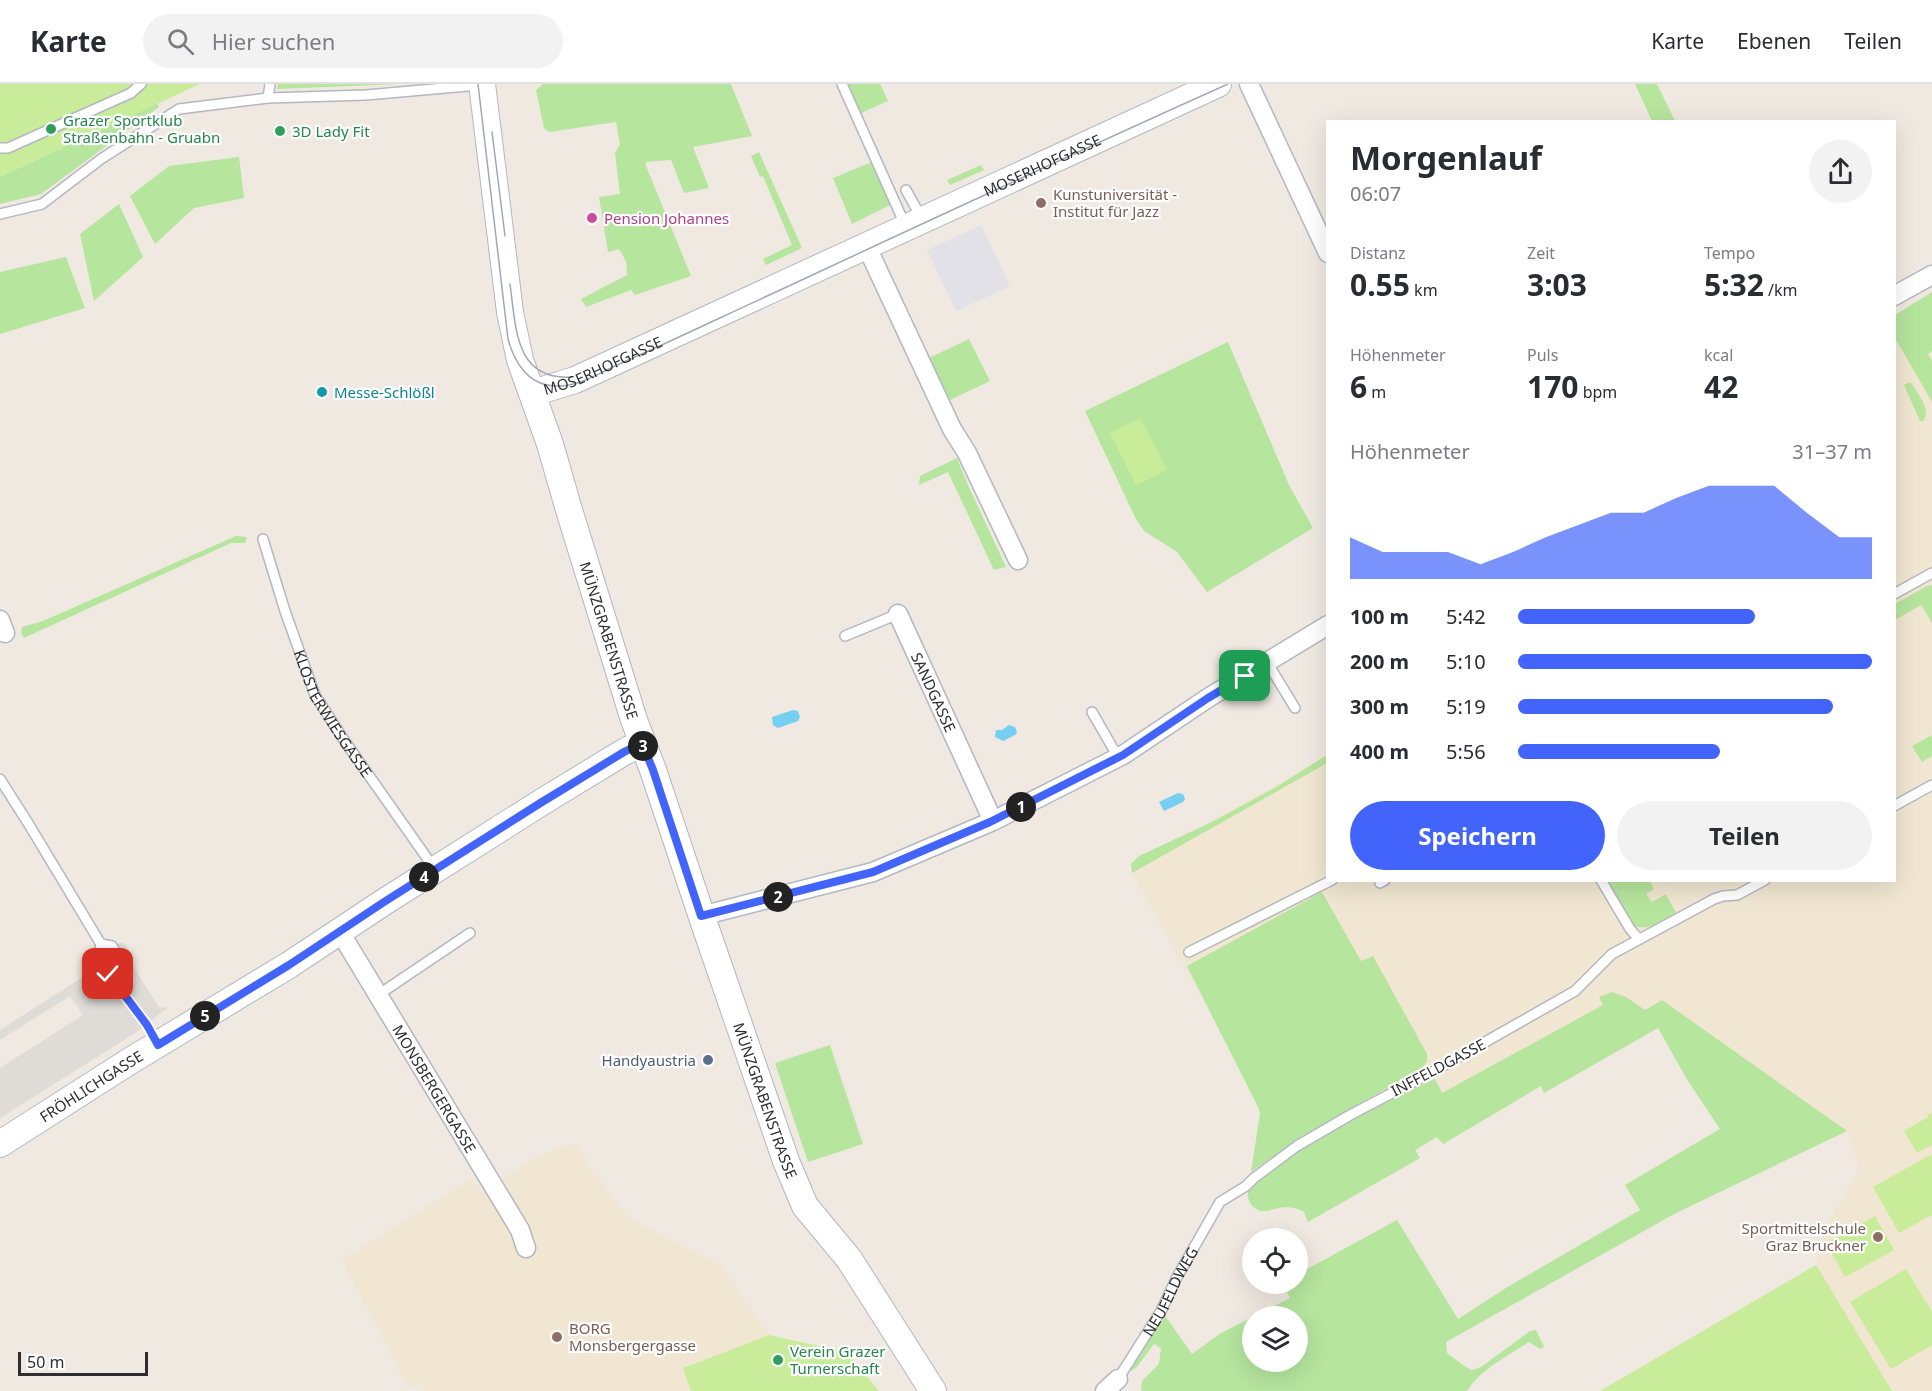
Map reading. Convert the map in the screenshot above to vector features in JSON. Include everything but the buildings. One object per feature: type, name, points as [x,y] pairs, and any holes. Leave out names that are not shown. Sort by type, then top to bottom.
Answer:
[{"type":"main road","name":"MÜNZGRABENSTRASSE","points":[[482,84],[514,337],[520,360],[550,444],[642,743],[701,916],[786,1161],[805,1206],[849,1259],[933,1391]]},
{"type":"main road","name":"MOSERHOFGASSE","points":[[533,393],[575,380],[1218,84]]},
{"type":"main road","name":"FRÖHLICHGASSE","points":[[0,1144],[260,984],[435,870],[617,756],[642,743]]},
{"type":"street","points":[[1249,84],[1326,249]]},
{"type":"street","points":[[866,245],[952,429],[967,453],[1018,561]]},
{"type":"street","points":[[1896,295],[1932,275]]},
{"type":"street","name":"SANDGASSE","points":[[898,614],[993,821]]},
{"type":"street","points":[[701,916],[873,872],[993,821],[1118,757],[1208,698],[1326,626]]},
{"type":"street","name":"MONSBERGERGASSE","points":[[340,932],[520,1230],[526,1248]]},
{"type":"lane","points":[[0,148],[8,148],[131,93],[141,84]]},
{"type":"lane","points":[[268,98],[270,84]]},
{"type":"lane","points":[[0,214],[42,204],[101,159],[178,109],[268,98],[366,96],[482,84]]},
{"type":"lane","points":[[842,84],[914,223]]},
{"type":"lane","points":[[906,190],[914,223]]},
{"type":"lane","name":"KLOSTERWIESGASSE","points":[[263,539],[285,611],[315,695],[435,870]]},
{"type":"lane","points":[[1896,593],[1932,573]]},
{"type":"lane","name":"SANDGASSE","points":[[845,636],[898,614]]},
{"type":"lane","points":[[1267,662],[1295,708]]},
{"type":"lane","points":[[1092,712],[1118,757]]},
{"type":"lane","points":[[0,779],[101,944],[99,952],[108,974],[122,987]]},
{"type":"lane","points":[[1896,805],[1932,785]]},
{"type":"lane","points":[[1189,952],[1328,882]]},
{"type":"lane","points":[[1602,882],[1630,929],[1639,939]]},
{"type":"lane","name":"INFFELDGASSE","points":[[1235,1193],[1297,1146],[1575,992],[1612,954],[1714,899],[1737,895],[1761,882]]},
{"type":"lane","points":[[378,995],[470,933]]},
{"type":"lane","points":[[101,944],[112,946],[126,969],[123,993],[147,1025],[158,1045]]},
{"type":"lane","name":"NEUFELDWEG","points":[[1111,1385],[1161,1311],[1220,1202],[1235,1193]]},
{"type":"shaded area","points":[[981,225],[1010,286],[956,311],[927,250]]},
{"type":"shaded area","points":[[1932,292],[1932,1391],[1600,1391],[1816,1265],[1825,1228],[1859,1170],[1847,1131],[1662,1000],[1298,1201],[1262,1107],[1132,873],[1140,861],[1326,757],[1326,882],[1896,882],[1896,314]]},
{"type":"shaded area","points":[[123,942],[132,954],[127,957],[159,1007],[167,1008],[137,1032],[0,1118],[0,1068],[83,1015],[70,996],[0,1040],[0,1030],[103,964],[110,970],[120,965],[112,946]]},
{"type":"shaded area","points":[[578,1144],[591,1169],[630,1219],[722,1266],[769,1335],[683,1367],[691,1391],[425,1391],[420,1384],[408,1388],[342,1260],[472,1179],[481,1192],[535,1158],[559,1148]]},
{"type":"green space","name":"Grazer Sportklub Straßenbahn - Gruabn","points":[[0,84],[200,84],[0,177]]},
{"type":"green space","points":[[278,84],[400,84],[277,89]]},
{"type":"green space","points":[[543,84],[731,84],[752,136],[693,147],[709,188],[684,193],[671,160],[646,162],[691,276],[635,295],[631,290],[586,307],[581,299],[627,275],[626,261],[619,249],[608,252],[599,197],[620,194],[615,153],[620,144],[616,122],[549,132],[544,128],[536,90]]},
{"type":"green space","points":[[848,84],[880,84],[888,101],[859,114]]},
{"type":"green space","points":[[1635,84],[1657,84],[1675,120],[1652,120]]},
{"type":"green space","points":[[157,103],[159,107],[41,194],[0,204],[0,177]]},
{"type":"green space","points":[[759,152],[802,248],[766,265],[763,259],[792,245],[763,176],[760,177],[751,156]]},
{"type":"green space","points":[[239,157],[244,198],[194,208],[155,244],[130,196],[169,166]]},
{"type":"green space","points":[[872,162],[890,205],[852,224],[833,178]]},
{"type":"green space","points":[[981,165],[984,170],[950,185],[947,180]]},
{"type":"green space","points":[[119,204],[143,257],[94,301],[80,234]]},
{"type":"green space","points":[[66,257],[85,308],[0,334],[0,272]]},
{"type":"green space","points":[[1932,292],[1932,351],[1928,354],[1932,361],[1932,402],[1896,340],[1896,314]]},
{"type":"green space","points":[[969,339],[990,381],[950,400],[929,358]]},
{"type":"green space","points":[[1228,342],[1289,485],[1313,528],[1207,592],[1177,552],[1144,531],[1135,517],[1085,411]]},
{"type":"green space","points":[[1911,383],[1925,407],[1923,421],[1920,421],[1904,385]]},
{"type":"green space","points":[[1140,418],[1167,470],[1136,485],[1110,433]]},
{"type":"green space","points":[[957,458],[1006,567],[994,570],[948,472],[919,485],[920,476]]},
{"type":"green space","points":[[236,536],[247,537],[245,543],[231,543],[24,638],[21,632],[22,627],[43,621]]},
{"type":"green space","points":[[1932,585],[1932,623],[1921,605],[1896,619],[1896,603]]},
{"type":"green space","points":[[1932,735],[1932,756],[1922,762],[1912,746]]},
{"type":"green space","points":[[1326,756],[1326,764],[1132,873],[1131,864],[1139,856],[1214,821],[1278,786]]},
{"type":"green space","points":[[1607,882],[1650,882],[1654,889],[1646,894],[1652,902],[1666,894],[1676,913],[1648,927],[1637,927],[1631,924]]},
{"type":"green space","points":[[1322,892],[1361,961],[1373,956],[1427,1054],[1427,1061],[1422,1068],[1301,1137],[1251,1172],[1259,1109],[1187,966]]},
{"type":"green space","points":[[1612,992],[1626,997],[1645,1010],[1662,1000],[1847,1131],[1676,1213],[1446,1342],[1447,1353],[1472,1370],[1481,1367],[1530,1331],[1536,1330],[1544,1347],[1540,1349],[1529,1342],[1487,1370],[1467,1391],[1141,1391],[1142,1381],[1159,1364],[1161,1348],[1154,1344],[1136,1368],[1128,1372],[1152,1331],[1166,1317],[1192,1354],[1221,1333],[1242,1322],[1242,1372],[1308,1372],[1308,1306],[1274,1306],[1290,1298],[1288,1294],[1308,1294],[1308,1269],[1397,1220],[1458,1319],[1506,1288],[1640,1210],[1625,1185],[1720,1129],[1688,1081],[1658,1028],[1544,1093],[1541,1086],[1443,1144],[1437,1137],[1415,1150],[1420,1158],[1308,1222],[1301,1210],[1286,1207],[1261,1211],[1251,1204],[1248,1198],[1249,1187],[1293,1155],[1339,1127],[1435,1079],[1442,1093],[1603,1005],[1599,997]]},
{"type":"green space","points":[[830,1045],[863,1144],[808,1162],[775,1063]]},
{"type":"green space","points":[[1932,1112],[1932,1145],[1917,1153],[1904,1131],[1928,1117],[1927,1115]]},
{"type":"green space","points":[[1932,1154],[1932,1215],[1899,1233],[1873,1187]]},
{"type":"green space","points":[[1875,1216],[1894,1250],[1845,1277],[1826,1243]]},
{"type":"green space","points":[[1816,1265],[1892,1391],[1600,1391]]},
{"type":"green space","points":[[1906,1269],[1932,1312],[1932,1345],[1891,1369],[1850,1302]]},
{"type":"green space","name":"Verein Grazer Turnerschaft","points":[[769,1335],[846,1352],[879,1391],[691,1391],[683,1368]]},
{"type":"water","points":[[793,710],[798,711],[800,717],[798,721],[778,728],[773,725],[772,717]]},
{"type":"water","points":[[1009,725],[1015,727],[1017,732],[1015,735],[1003,741],[995,737],[996,730],[1002,730]]},
{"type":"water","points":[[1178,793],[1183,794],[1185,799],[1183,802],[1164,811],[1159,802]]},
{"type":"tram line","points":[[478,84],[508,339],[514,356],[524,371],[545,385],[555,386],[571,385],[593,377],[1228,84]]},
{"type":"tram line","points":[[492,132],[505,236]]},
{"type":"tram line","points":[[510,284],[517,333],[528,360],[539,370],[553,376],[572,377]]},
{"type":"place","name":"Grazer Sportklub Straßenbahn - Gruabn","points":[[51,129]]},
{"type":"place","name":"3D Lady Fit","points":[[280,131]]},
{"type":"place","name":"Kunstuniversität - Institut für Jazz","points":[[1041,203]]},
{"type":"place","name":"Pension Johannes","points":[[592,218]]},
{"type":"place","name":"Messe-Schlößl","points":[[322,392]]},
{"type":"place","name":"Handyaustria","points":[[708,1060]]},
{"type":"place","name":"Sportmittelschule Graz Bruckner","points":[[1878,1237]]},
{"type":"place","name":"BORG Monsbergergasse","points":[[557,1337]]},
{"type":"place","name":"Verein Grazer Turnerschaft","points":[[778,1360]]},
{"type":"route","points":[[108,974],[122,987],[123,993],[147,1025],[158,1045],[250,990],[542,802],[642,743],[701,916],[873,872],[993,821],[1123,755],[1245,676]]}]
